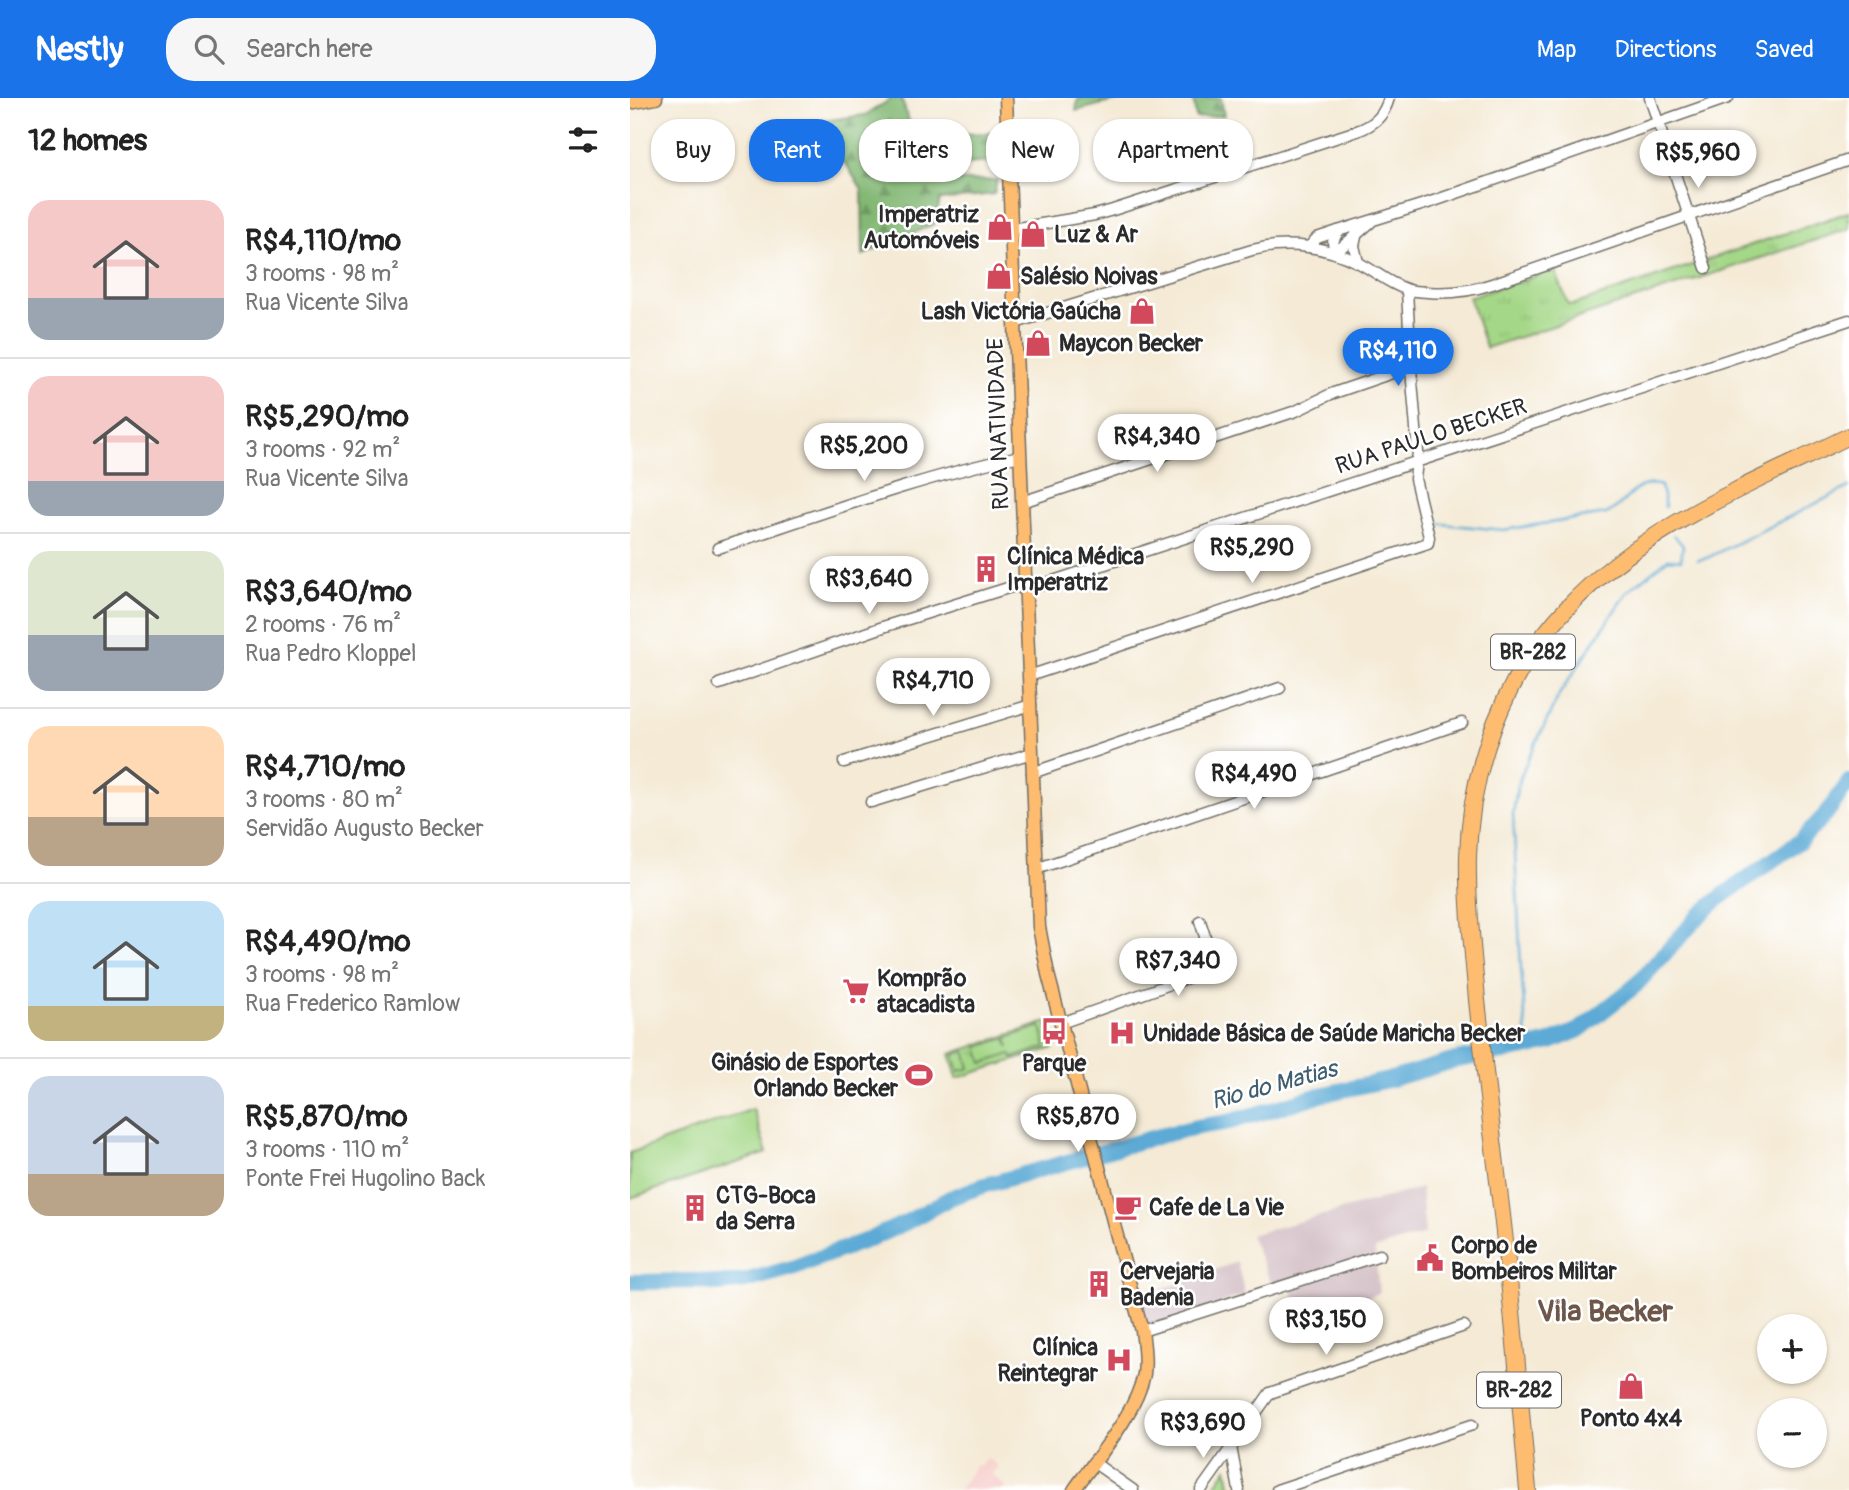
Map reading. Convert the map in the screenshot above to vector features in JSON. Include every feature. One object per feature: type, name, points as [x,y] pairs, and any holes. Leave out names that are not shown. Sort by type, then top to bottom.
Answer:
[{"type":"highway","name":"BR-282","points":[[1528,1490],[1505,1241],[1484,1073],[1468,892],[1468,853],[1479,774],[1506,699],[1525,663],[1545,634],[1593,582],[1644,542],[1700,509],[1849,436]]},
{"type":"main road","points":[[630,103],[656,98]]},
{"type":"main road","name":"RUA NATIVIDADE","points":[[1006,98],[1039,927],[1061,1023],[1142,1331],[1145,1364],[1140,1388],[1129,1412],[1074,1490]]},
{"type":"street","points":[[1012,229],[1113,210],[1357,131],[1378,120],[1389,98]]},
{"type":"street","points":[[1650,98],[1706,268]]},
{"type":"street","points":[[1309,247],[1317,238],[1431,202],[1728,98]]},
{"type":"street","points":[[1015,323],[1260,248],[1281,245],[1309,247],[1335,253],[1358,262],[1407,290],[1441,293],[1478,289],[1849,160]]},
{"type":"street","points":[[1335,253],[1371,222]]},
{"type":"street","points":[[1335,253],[1333,242],[1339,231]]},
{"type":"street","points":[[1357,232],[1354,246],[1358,262]]},
{"type":"street","points":[[1029,676],[1428,543],[1429,537],[1415,479],[1418,452],[1407,290]]},
{"type":"street","name":"RUA PAULO BECKER","points":[[719,684],[1011,587],[1038,586],[1849,320]]},
{"type":"street","points":[[1023,502],[1283,415],[1331,394],[1392,373],[1411,369]]},
{"type":"street","points":[[718,548],[874,496],[1020,456]]},
{"type":"street","points":[[1032,773],[1280,688]]},
{"type":"street","points":[[844,762],[1031,705]]},
{"type":"street","points":[[1036,869],[1462,723]]},
{"type":"street","points":[[871,802],[1032,753]]},
{"type":"street","points":[[1061,1023],[1215,968],[1200,921]]},
{"type":"street","points":[[1142,1331],[1380,1255]]},
{"type":"street","points":[[1201,1490],[1270,1392],[1464,1326]]},
{"type":"street","points":[[1277,1490],[1472,1425]]},
{"type":"street","points":[[1231,1447],[1239,1490]]},
{"type":"street","points":[[1093,1462],[1133,1490]]},
{"type":"shaded area","points":[[1421,1188],[1425,1234],[1375,1249],[1379,1293],[1302,1322],[1288,1280],[1272,1285],[1250,1235]]},
{"type":"shaded area","points":[[1237,1262],[1245,1295],[1148,1326],[1140,1297]]},
{"type":"shaded area","points":[[986,1458],[998,1466],[992,1474],[1006,1487],[1005,1490],[958,1490],[977,1464],[980,1466]]},
{"type":"green space","points":[[893,98],[901,98],[908,119],[859,119],[859,182],[986,180],[997,182],[994,194],[940,200],[934,224],[863,255],[862,190],[845,164],[845,119],[836,119],[865,115]]},
{"type":"green space","points":[[1078,98],[1126,98],[1076,111]]},
{"type":"green space","points":[[1193,98],[1221,98],[1224,115],[1196,118]]},
{"type":"green space","points":[[986,133],[986,162],[972,164],[972,134]]},
{"type":"green space","points":[[1849,212],[1849,229],[1486,348],[1469,297],[1555,270],[1568,304],[1573,305]]},
{"type":"green space","points":[[1047,1022],[1054,1048],[957,1078],[950,1054]]},
{"type":"green space","points":[[1041,1026],[1046,1047],[1013,1058],[1011,1054],[983,1063],[978,1047],[1006,1038],[1009,1048],[1007,1038]]},
{"type":"green space","points":[[965,1051],[970,1068],[959,1071],[954,1055]]},
{"type":"green space","points":[[753,1109],[767,1153],[630,1198],[630,1153]]},
{"type":"green space","points":[[1227,1468],[1231,1490],[1212,1490]]},
{"type":"waterway","points":[[1432,523],[1503,530],[1606,514],[1637,489],[1652,485],[1661,486],[1665,507]]},
{"type":"waterway","points":[[1698,560],[1707,558],[1849,487]]},
{"type":"waterway","points":[[1525,1048],[1527,1041],[1513,814],[1517,788],[1560,693],[1627,592],[1668,559],[1681,560],[1683,546],[1674,535]]},
{"type":"waterway","name":"Rio do Matias","points":[[630,1282],[698,1281],[719,1284],[745,1281],[792,1268],[870,1239],[950,1198],[982,1186],[1159,1136],[1229,1122],[1456,1060],[1550,1042],[1579,1030],[1635,986],[1701,914],[1800,841],[1826,814],[1849,782]]},
{"type":"place","name":"Imperatriz Automóveis","points":[[1000,227]]},
{"type":"place","name":"Luz & Ar","points":[[1033,234]]},
{"type":"place","name":"Salésio Noivas","points":[[999,276]]},
{"type":"place","name":"Lash Victória Gaúcha","points":[[1142,311]]},
{"type":"place","name":"Maycon Becker","points":[[1038,343]]},
{"type":"place","name":"Clínica Médica Imperatriz","points":[[986,569]]},
{"type":"place","name":"Komprão atacadista","points":[[856,991]]},
{"type":"place","name":"Parque","points":[[1054,1031]]},
{"type":"place","name":"Unidade Básica de Saúde Maricha Becker","points":[[1122,1033]]},
{"type":"place","name":"Ginásio de Esportes Orlando Becker","points":[[919,1075]]},
{"type":"place","name":"Cafe de La Vie","points":[[1128,1207]]},
{"type":"place","name":"CTG-Boca da Serra","points":[[695,1208]]},
{"type":"place","name":"Corpo de Bombeiros Militar","points":[[1430,1258]]},
{"type":"place","name":"Cervejaria Badenia","points":[[1099,1284]]},
{"type":"place","name":"Clínica Reintegrar","points":[[1119,1360]]},
{"type":"place","name":"Ponto 4x4","points":[[1631,1386]]},
{"type":"district","name":"Vila Becker","points":[[1605,1311]]}]
